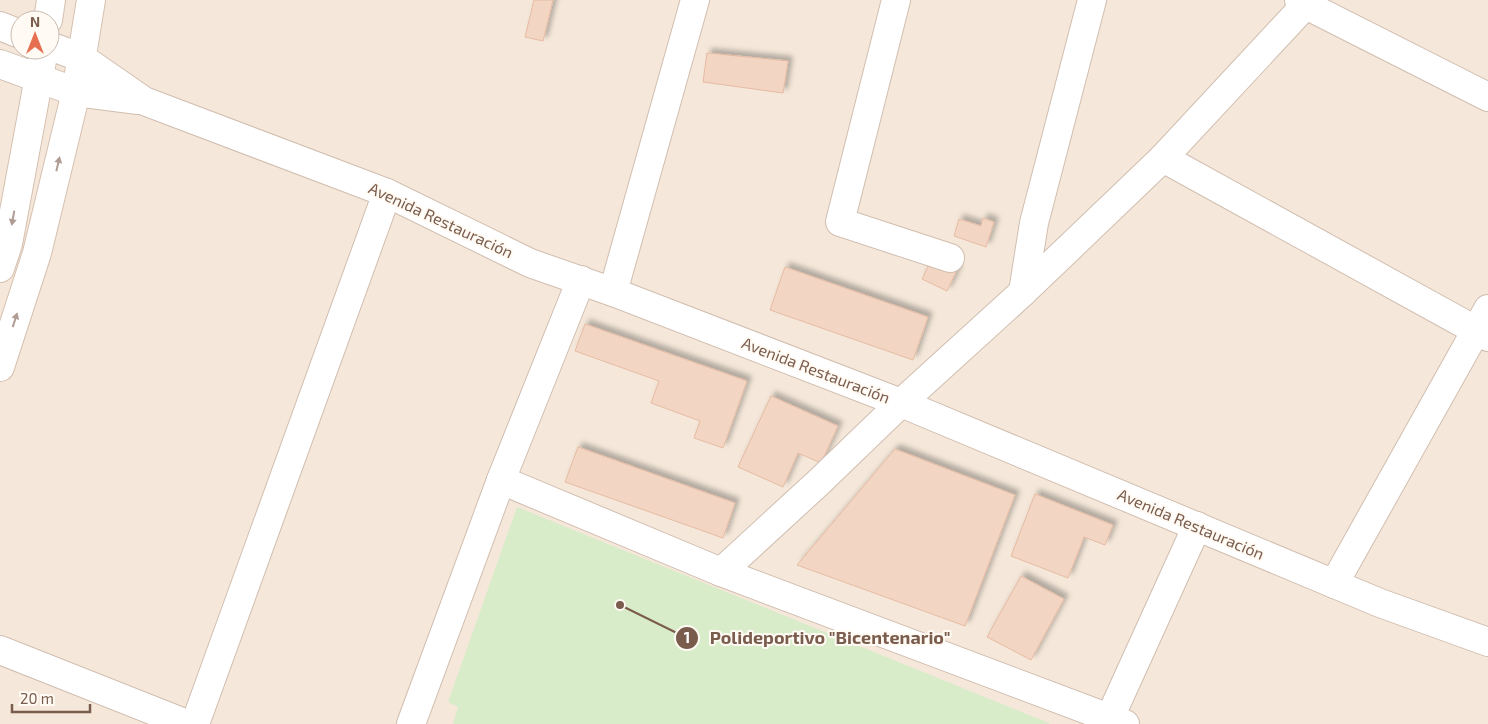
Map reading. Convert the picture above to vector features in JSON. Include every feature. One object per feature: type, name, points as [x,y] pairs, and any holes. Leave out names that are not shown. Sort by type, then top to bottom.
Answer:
[{"type":"street","points":[[0,367],[37,253],[76,92],[91,0]]},
{"type":"street","points":[[613,292],[695,0]]},
{"type":"street","points":[[896,0],[840,222],[950,258]]},
{"type":"street","points":[[1023,292],[1034,223],[1092,0]]},
{"type":"street","points":[[721,572],[901,403],[1023,292],[1163,158],[1304,2],[1488,97]]},
{"type":"street","name":"Avenida Restauración","points":[[60,50],[82,58],[144,101]]},
{"type":"street","points":[[0,268],[8,244],[42,60]]},
{"type":"street","name":"Avenida Restauración","points":[[0,64],[76,92],[144,101],[387,193],[530,263],[613,292],[901,403],[1380,603],[1488,642]]},
{"type":"street","points":[[1163,158],[1484,325],[1334,584]]},
{"type":"street","points":[[195,724],[387,193]]},
{"type":"street","points":[[411,724],[501,480],[581,280]]},
{"type":"street","points":[[501,480],[721,572],[1114,722],[1197,526]]},
{"type":"street","points":[[0,650],[187,724]]},
{"type":"shaded area","points":[[0,0],[1488,0],[1488,724],[0,724]]},
{"type":"green space","points":[[517,507],[1051,724],[453,724],[458,707],[448,702]]},
{"type":"building","points":[[534,0],[553,0],[543,41],[525,37]]},
{"type":"building","points":[[707,53],[788,61],[783,93],[703,82]]},
{"type":"building","points":[[983,218],[994,222],[986,247],[954,236],[959,219],[981,226]]},
{"type":"building","points":[[932,258],[957,270],[947,291],[922,279]]},
{"type":"building","points":[[785,267],[928,317],[913,360],[770,310]]},
{"type":"building","points":[[585,324],[747,381],[723,448],[694,438],[700,421],[651,403],[659,381],[575,351]]},
{"type":"building","points":[[771,396],[838,426],[821,463],[798,453],[783,487],[738,467]]},
{"type":"building","points":[[578,447],[735,503],[723,538],[565,482]]},
{"type":"building","points":[[895,449],[1015,495],[965,626],[797,565]]},
{"type":"building","points":[[1035,494],[1113,525],[1105,545],[1084,537],[1068,578],[1011,556]]},
{"type":"building","points":[[1021,576],[1064,599],[1031,660],[987,637]]},
{"type":"place","name":"Polideportivo \"Bicentenario\"","points":[[620,605]]}]
